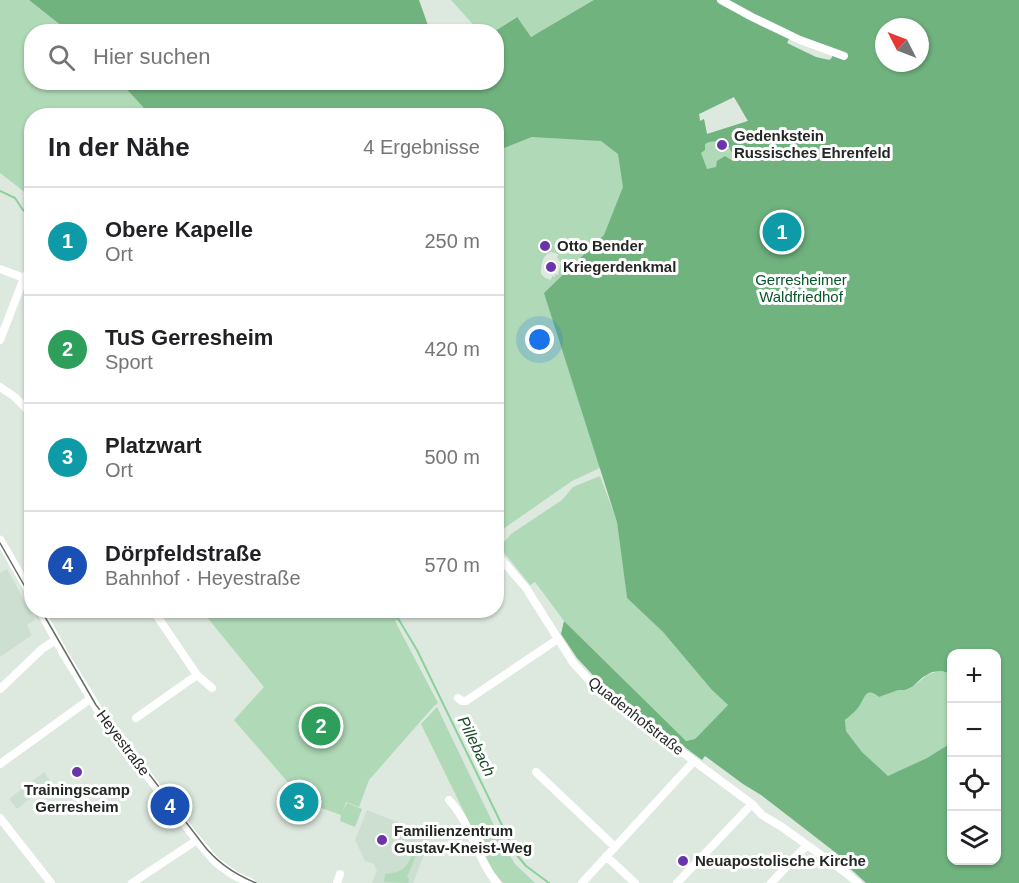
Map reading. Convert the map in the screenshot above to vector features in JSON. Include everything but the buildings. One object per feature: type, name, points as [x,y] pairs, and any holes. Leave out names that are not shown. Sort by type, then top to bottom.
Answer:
[{"type":"street","points":[[721,0],[800,40],[844,56]]},
{"type":"street","points":[[0,269],[24,278],[0,340]]},
{"type":"street","points":[[0,387],[24,407]]},
{"type":"street","points":[[0,540],[24,581]]},
{"type":"street","name":"Quadenhofstraße","points":[[504,563],[525,588],[574,664],[596,687],[752,804],[762,815],[781,826],[858,883]]},
{"type":"street","name":"Heyestraße","points":[[44,618],[90,699],[197,840],[216,862],[234,875],[251,883]]},
{"type":"street","points":[[158,618],[197,675],[212,688]]},
{"type":"street","points":[[458,698],[466,701],[558,639]]},
{"type":"street","points":[[1,686],[43,648],[56,640]]},
{"type":"street","points":[[136,718],[197,675]]},
{"type":"street","points":[[0,764],[90,699]]},
{"type":"street","points":[[582,883],[694,761]]},
{"type":"street","points":[[536,772],[615,847]]},
{"type":"street","points":[[449,800],[458,809],[485,866],[497,883]]},
{"type":"street","points":[[677,883],[752,804]]},
{"type":"street","points":[[0,818],[51,883]]},
{"type":"street","points":[[132,883],[197,840]]},
{"type":"street","points":[[771,883],[807,845]]},
{"type":"street","points":[[606,856],[635,883]]},
{"type":"street","points":[[337,883],[340,874]]},
{"type":"shaded area","points":[[7,569],[24,600],[24,618],[35,620],[27,625],[32,635],[0,657],[0,573]]},
{"type":"shaded area","points":[[44,772],[51,782],[17,809],[9,799]]},
{"type":"shaded area","points":[[367,810],[402,824],[401,827],[430,839],[413,883],[372,883],[377,871],[374,864],[365,861],[355,840]]},
{"type":"green space","points":[[0,0],[29,0],[59,24],[24,24],[24,90],[127,90],[144,108],[24,108],[24,192],[0,173]]},
{"type":"green space","points":[[29,0],[419,0],[428,24],[59,24]]},
{"type":"green space","points":[[451,0],[605,0],[530,37],[516,17],[504,25],[473,24]]},
{"type":"green space","name":"Gerresheimer Waldfriedhof","points":[[594,0],[1019,0],[1019,883],[866,883],[838,859],[840,856],[761,795],[705,756],[702,760],[603,686],[577,658],[561,634],[564,621],[686,741],[695,739],[728,705],[711,689],[663,632],[627,598],[617,522],[544,293],[604,235],[623,187],[618,154],[601,141],[532,137],[504,148],[504,108],[144,108],[127,90],[504,90],[504,25],[517,17],[531,37]],"holes":[[[790,37],[834,53],[829,60],[816,57],[787,43]],[[734,97],[748,121],[707,134],[704,119],[700,121],[699,114]],[[724,140],[737,160],[733,161],[725,156],[717,161],[716,167],[707,169],[701,153],[705,150],[705,144]],[[947,649],[1001,649],[1001,865],[947,865],[947,746],[927,758],[888,776],[862,752],[846,731],[845,720],[869,693],[879,697],[912,687],[932,672],[947,673]]]},
{"type":"green space","points":[[995,0],[617,460],[572,481],[504,528],[504,148],[749,37],[875,18],[875,72],[929,72],[929,18],[875,18]],"holes":[[[790,37],[834,53],[831,59],[820,58],[787,43]],[[734,97],[748,121],[707,134],[704,119],[700,121],[699,114]],[[551,252],[558,254],[557,258],[561,262],[558,275],[552,276],[551,280],[545,278],[541,274],[541,267],[546,255]]]},
{"type":"green space","points":[[600,476],[617,521],[627,598],[663,632],[711,689],[728,705],[695,739],[685,741],[564,621],[535,582],[530,585],[504,552],[504,542],[511,534],[562,500],[573,487]]},
{"type":"green space","points":[[208,618],[399,618],[395,621],[438,703],[369,780],[359,807],[346,802],[343,810],[347,803],[362,809],[355,827],[340,821],[341,815],[313,805],[310,814],[278,802],[292,787],[234,720],[264,687]]},
{"type":"green space","points":[[936,672],[947,673],[947,746],[927,758],[888,776],[862,752],[846,731],[845,721],[869,692],[879,697],[908,689]]},
{"type":"green space","points":[[437,707],[504,846],[515,864],[535,883],[503,883],[493,871],[421,724]]},
{"type":"green space","points":[[411,843],[416,843],[419,848],[407,877],[408,883],[384,882],[385,874],[401,870],[406,866],[413,854],[407,852]]},
{"type":"waterway","name":"Pillebach","points":[[0,191],[15,198],[24,210]]},
{"type":"waterway","name":"Pillebach","points":[[398,618],[417,650],[516,854],[526,866],[549,883]]},
{"type":"tram line","points":[[0,543],[24,585]]},
{"type":"tram line","points":[[46,618],[96,705],[202,843],[226,867],[256,883]]},
{"type":"place","name":"Gedenkstein Russisches Ehrenfeld","points":[[722,145]]},
{"type":"place","name":"Obere Kapelle","points":[[782,232]]},
{"type":"place","name":"Otto Bender","points":[[545,246]]},
{"type":"place","name":"Kriegerdenkmal","points":[[551,267]]},
{"type":"place","name":"TuS Gerresheim","points":[[321,726]]},
{"type":"place","name":"Trainingscamp Gerresheim","points":[[77,772]]},
{"type":"place","name":"Platzwart","points":[[299,802]]},
{"type":"place","name":"Dörpfeldstraße","points":[[170,806]]},
{"type":"place","name":"Familienzentrum Gustav-Kneist-Weg","points":[[382,840]]},
{"type":"place","name":"Neuapostolische Kirche","points":[[683,861]]}]
